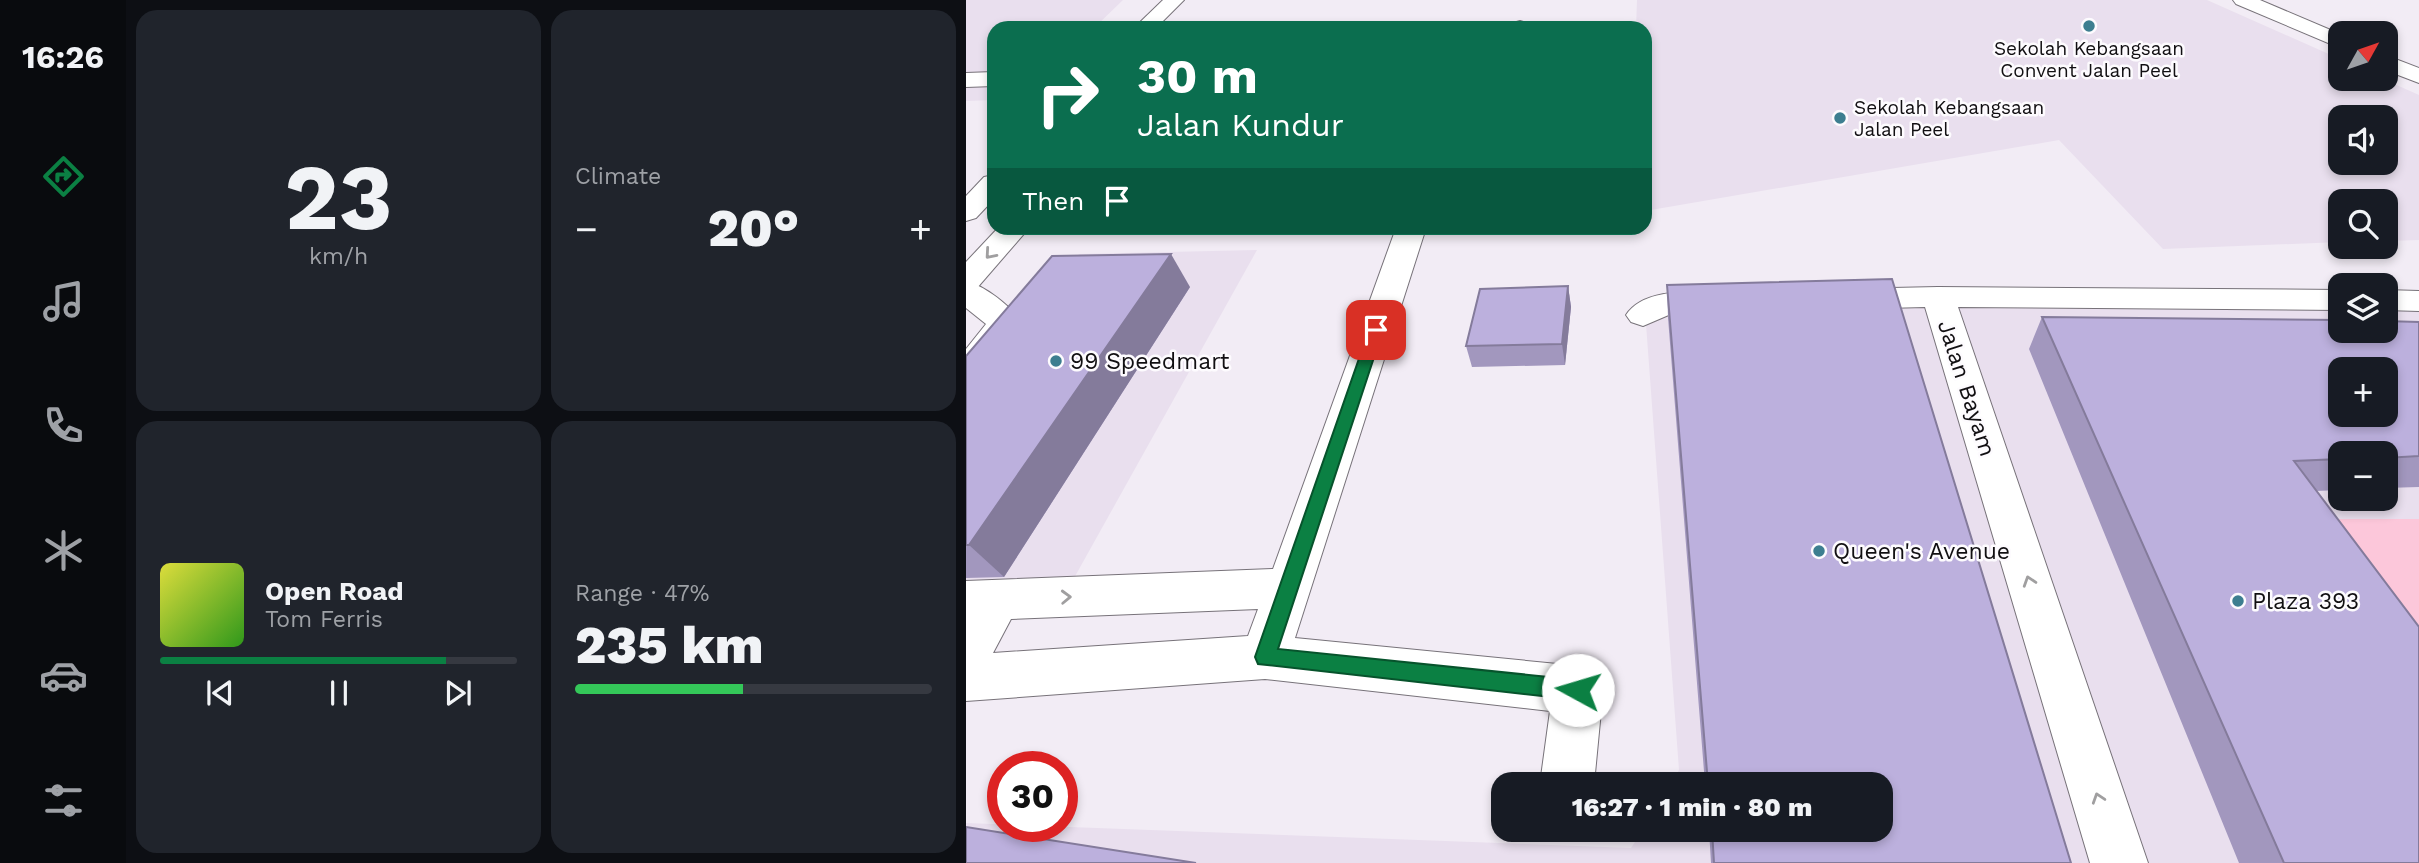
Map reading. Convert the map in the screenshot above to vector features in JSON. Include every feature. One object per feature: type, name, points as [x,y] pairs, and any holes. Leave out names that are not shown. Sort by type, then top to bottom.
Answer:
[{"type":"street","points":[[2243,0],[2328,37]]},
{"type":"street","points":[[2281,0],[2332,21]]},
{"type":"street","points":[[1151,21],[1170,1]]},
{"type":"street","points":[[2398,49],[2419,58]]},
{"type":"street","points":[[2398,67],[2419,76]]},
{"type":"street","points":[[966,80],[987,79]]},
{"type":"street","points":[[966,212],[987,190]]},
{"type":"street","points":[[966,281],[1008,235]]},
{"type":"street","points":[[1265,657],[1409,235]]},
{"type":"street","points":[[966,291],[1005,323],[966,373]]},
{"type":"street","points":[[1817,300],[1938,297]]},
{"type":"street","name":"Jalan Bayam","points":[[2119,863],[1938,297],[2328,300]]},
{"type":"street","points":[[2398,300],[2419,301]]},
{"type":"street","points":[[1643,315],[1654,307],[1670,303],[1750,301]]},
{"type":"street","points":[[966,656],[982,601],[1290,588]]},
{"type":"street","points":[[966,678],[1265,657],[1578,690],[1568,772]]},
{"type":"shaded area","points":[[966,0],[1123,0],[1101,21],[987,21],[987,100],[966,101]]},
{"type":"shaded area","points":[[1637,0],[2207,0],[2328,54],[2328,91],[2398,91],[2398,86],[2419,95],[2419,240],[2398,241],[2398,189],[2328,189],[2328,242],[2163,249],[2059,140],[1652,210],[1652,21],[1636,21]]},
{"type":"shaded area","points":[[1257,250],[1054,614],[966,617],[966,400],[1079,254]]},
{"type":"shaded area","name":"Plaza 393","points":[[1956,305],[2328,309],[2328,343],[2398,343],[2398,310],[2419,310],[2419,863],[2146,863]]},
{"type":"shaded area","name":"Queen's Avenue","points":[[1925,307],[2090,863],[966,863],[966,823],[987,824],[987,842],[1078,842],[1078,827],[1631,848],[1635,842],[1893,842],[1893,772],[1678,772],[1646,324],[1669,312]]},
{"type":"shaded area","points":[[2329,519],[2419,519],[2419,649]]},
{"type":"building","points":[[1171,254],[969,545],[966,545],[966,356],[1052,256]]},
{"type":"building","name":"Queen's Avenue","points":[[1892,279],[2071,863],[1714,863],[1713,842],[1893,842],[1893,772],[1707,772],[1667,285]]},
{"type":"building","points":[[1568,286],[1562,344],[1466,346],[1480,289]]},
{"type":"building","name":"Plaza 393","points":[[2042,317],[2328,320],[2328,343],[2398,343],[2398,321],[2419,322],[2419,456],[2398,457],[2398,441],[2328,441],[2328,460],[2294,461],[2328,506],[2328,511],[2332,511],[2419,627],[2419,863],[2284,863]]},
{"type":"building","points":[[966,827],[987,830],[987,842],[1062,842],[1196,863],[966,863]]},
{"type":"place","name":"Sekolah Kebangsaan Convent Jalan Peel","points":[[2089,26]]},
{"type":"place","name":"Sekolah Kebangsaan Jalan Peel","points":[[1840,118]]},
{"type":"place","name":"99 Speedmart","points":[[1056,361]]},
{"type":"place","name":"Queen's Avenue","points":[[1819,551]]},
{"type":"place","name":"Plaza 393","points":[[2238,601]]},
{"type":"route","points":[[1376,330],[1265,657],[1578,690]]}]
